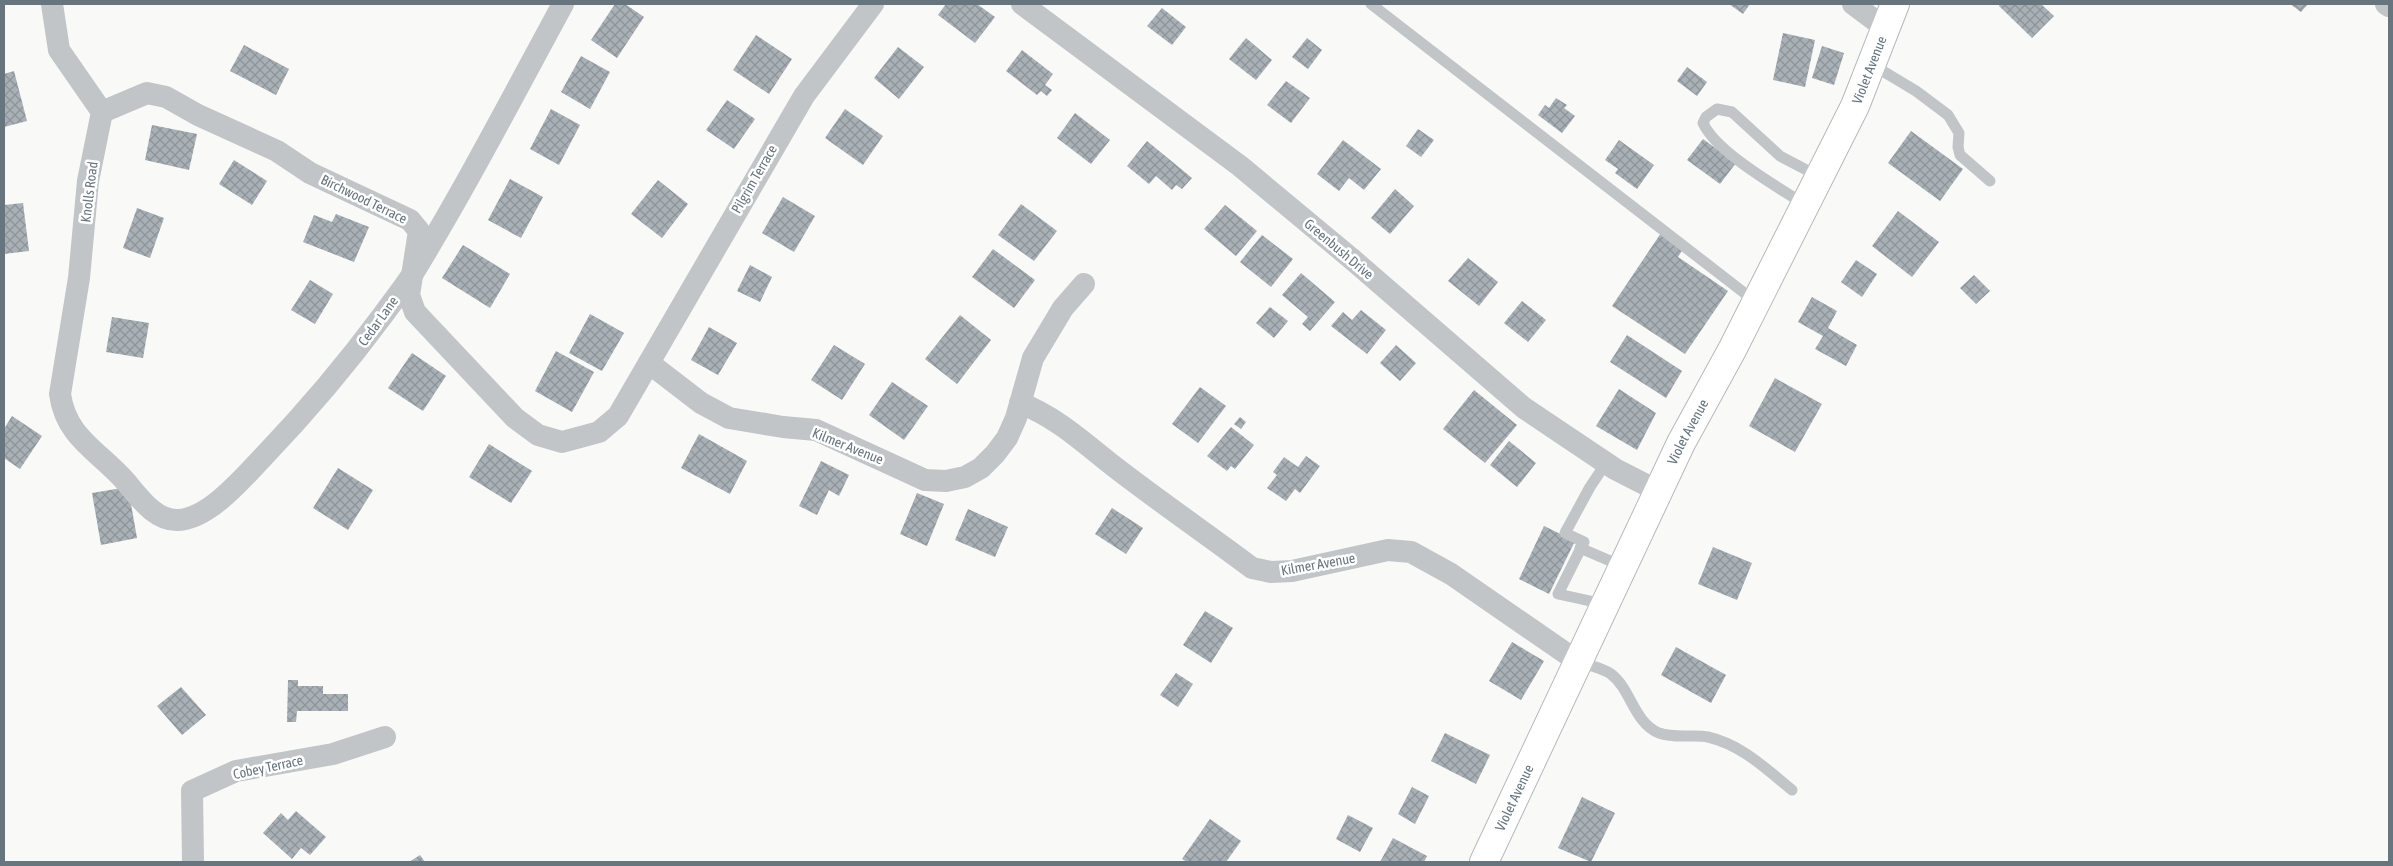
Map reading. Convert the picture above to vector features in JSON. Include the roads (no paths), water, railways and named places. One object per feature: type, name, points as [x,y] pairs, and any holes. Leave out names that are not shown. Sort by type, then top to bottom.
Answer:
[{"type":"main road","name":"Violet Avenue","points":[[1484,862],[1681,442],[1756,302],[1855,106],[1890,16]]},
{"type":"street","name":"Cedar Lane","points":[[60,394],[62,412],[72,431],[116,471],[147,506],[166,519],[180,520],[214,504],[234,488],[294,424],[358,348],[412,276],[563,4]]},
{"type":"street","name":"Pilgrim Terrace","points":[[649,363],[804,96],[873,4]]},
{"type":"street","name":"Greenbush Drive","points":[[1022,4],[1240,166],[1353,260],[1524,408],[1606,463],[1658,491]]},
{"type":"street","points":[[1853,4],[1890,16]]},
{"type":"street","points":[[50,5],[59,50],[102,112]]},
{"type":"street","name":"Birchwood Terrace","points":[[102,112],[147,93],[166,97],[198,115],[277,151],[310,173],[410,220],[419,231],[409,295],[415,312],[515,418],[538,435],[562,442],[599,432],[618,416],[649,363]]},
{"type":"street","name":"Knolls Road","points":[[60,394],[79,278],[88,181],[102,112]]},
{"type":"street","name":"Kilmer Avenue","points":[[649,363],[701,403],[729,418],[783,427],[816,430],[926,480],[946,481],[965,477],[981,468],[1007,438],[1016,418],[1033,358],[1063,308],[1084,284]]},
{"type":"street","name":"Kilmer Avenue","points":[[1020,402],[1041,411],[1075,434],[1118,469],[1252,568],[1271,572],[1292,571],[1388,550],[1411,552],[1451,574],[1577,661]]},
{"type":"street","name":"Cobey Terrace","points":[[193,862],[192,792],[236,772],[333,754],[385,737]]},
{"type":"lane","points":[[1371,4],[1756,302]]},
{"type":"lane","points":[[1871,64],[1916,91],[1948,115],[1960,133],[1958,147],[1960,154],[1990,181]]},
{"type":"lane","points":[[1805,205],[1724,149],[1707,131],[1703,123],[1706,117],[1717,109],[1732,112],[1780,156],[1820,177]]},
{"type":"lane","points":[[1604,604],[1558,594],[1584,542],[1565,533],[1590,487],[1606,463]]},
{"type":"lane","points":[[1580,548],[1622,566]]},
{"type":"lane","points":[[1577,661],[1610,673],[1628,693],[1641,719],[1658,732],[1686,738],[1706,736],[1739,748],[1792,790]]}]
